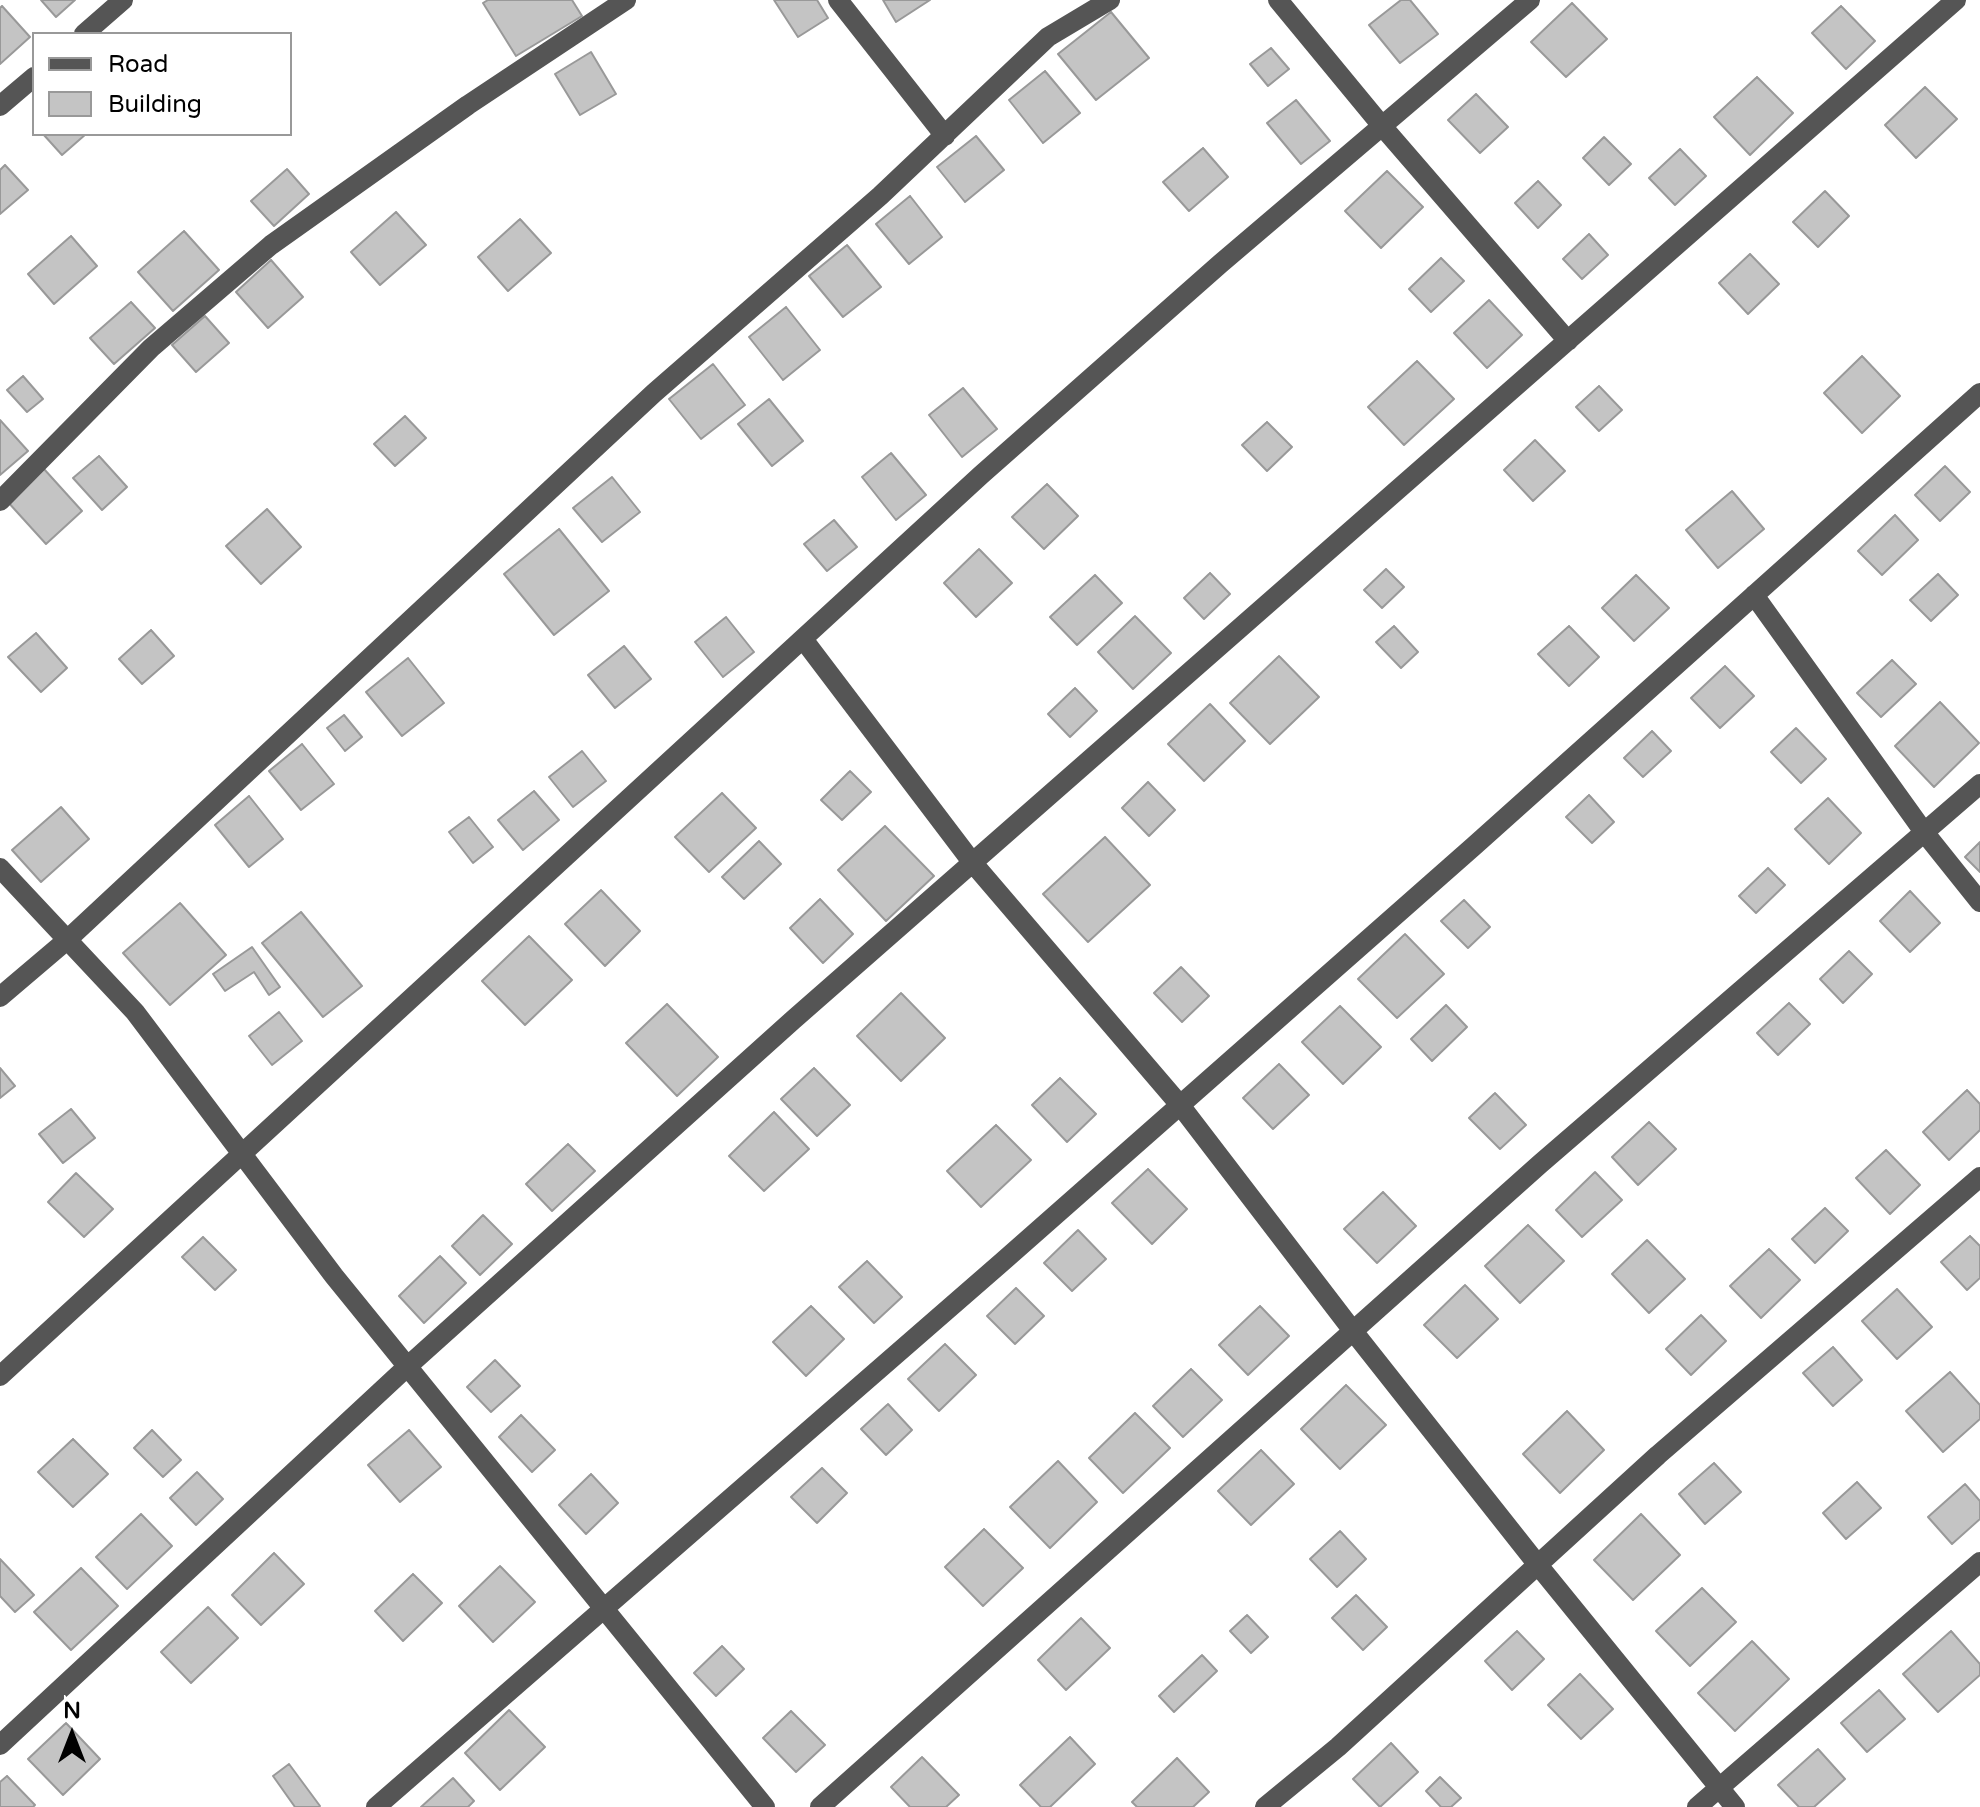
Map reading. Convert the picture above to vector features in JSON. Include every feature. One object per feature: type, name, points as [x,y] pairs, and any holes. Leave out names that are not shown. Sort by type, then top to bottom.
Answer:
[{"type":"street","points":[[86,32],[123,0]]},
{"type":"street","points":[[0,501],[151,348],[271,245],[468,105],[626,0]]},
{"type":"street","points":[[838,0],[945,136]]},
{"type":"street","points":[[0,997],[67,940],[654,393],[880,196],[1048,37],[1110,0]]},
{"type":"street","points":[[1278,0],[1382,126],[1568,341]]},
{"type":"street","points":[[0,1376],[981,475],[1220,264],[1530,0]]},
{"type":"street","points":[[0,1745],[408,1366],[972,862],[1956,0]]},
{"type":"street","points":[[0,106],[32,79]]},
{"type":"street","points":[[376,1807],[1180,1105],[1980,393]]},
{"type":"street","points":[[1754,595],[1924,832],[1980,902]]},
{"type":"street","points":[[803,639],[972,862],[1180,1105],[1353,1331],[1735,1807]]},
{"type":"street","points":[[820,1807],[1540,1164],[1980,784]]},
{"type":"street","points":[[0,868],[135,1012],[334,1276],[765,1807]]},
{"type":"street","points":[[1265,1807],[1338,1747],[1670,1445],[1980,1177]]},
{"type":"street","points":[[1697,1807],[1980,1562]]},
{"type":"building","points":[[41,0],[75,0],[56,17]]},
{"type":"building","points":[[488,0],[572,0],[582,16],[516,56],[483,3]]},
{"type":"building","points":[[774,0],[817,0],[828,18],[798,37]]},
{"type":"building","points":[[883,0],[930,0],[896,22]]},
{"type":"building","points":[[1401,0],[1410,0],[1438,34],[1400,63],[1369,25]]},
{"type":"building","points":[[1572,3],[1607,39],[1566,77],[1531,42]]},
{"type":"building","points":[[2,6],[30,37],[0,64],[0,8]]},
{"type":"building","points":[[1841,6],[1875,41],[1846,69],[1812,33]]},
{"type":"building","points":[[1111,12],[1149,58],[1096,100],[1058,54]]},
{"type":"building","points":[[1271,48],[1289,69],[1268,86],[1250,64]]},
{"type":"building","points":[[591,52],[616,94],[580,115],[555,74]]},
{"type":"building","points":[[1045,71],[1080,113],[1043,143],[1009,100]]},
{"type":"building","points":[[1757,77],[1793,113],[1750,155],[1714,117]]},
{"type":"building","points":[[1925,87],[1957,119],[1916,158],[1885,125]]},
{"type":"building","points":[[1476,94],[1508,127],[1480,153],[1448,120]]},
{"type":"building","points":[[1296,100],[1330,141],[1301,164],[1267,123]]},
{"type":"building","points":[[45,136],[84,136],[62,155]]},
{"type":"building","points":[[976,136],[1004,170],[965,202],[937,167]]},
{"type":"building","points":[[1604,137],[1631,164],[1609,185],[1583,158]]},
{"type":"building","points":[[1203,148],[1228,177],[1189,211],[1163,182]]},
{"type":"building","points":[[1680,149],[1706,176],[1675,205],[1649,178]]},
{"type":"building","points":[[5,165],[28,190],[0,214],[0,170]]},
{"type":"building","points":[[287,169],[309,194],[274,226],[251,201]]},
{"type":"building","points":[[1387,171],[1423,207],[1381,248],[1345,211]]},
{"type":"building","points":[[1538,181],[1561,205],[1538,228],[1515,203]]},
{"type":"building","points":[[1825,191],[1849,216],[1818,247],[1793,222]]},
{"type":"building","points":[[910,196],[942,237],[909,264],[876,224]]},
{"type":"building","points":[[396,212],[426,245],[380,285],[351,252]]},
{"type":"building","points":[[520,219],[551,253],[508,291],[478,257]]},
{"type":"building","points":[[184,231],[219,270],[173,311],[138,272]]},
{"type":"building","points":[[1589,234],[1608,255],[1582,279],[1563,259]]},
{"type":"building","points":[[71,236],[97,266],[54,304],[28,274]]},
{"type":"building","points":[[847,245],[881,287],[843,317],[809,276]]},
{"type":"building","points":[[1750,254],[1779,284],[1748,314],[1719,283]]},
{"type":"building","points":[[1441,258],[1464,281],[1431,312],[1409,289]]},
{"type":"building","points":[[271,260],[303,297],[268,328],[236,292]]},
{"type":"building","points":[[1489,300],[1522,335],[1487,368],[1454,333]]},
{"type":"building","points":[[131,302],[155,328],[114,364],[90,338]]},
{"type":"building","points":[[786,307],[820,350],[783,380],[749,337]]},
{"type":"building","points":[[205,316],[229,343],[196,372],[172,345]]},
{"type":"building","points":[[1862,356],[1900,396],[1862,433],[1824,393]]},
{"type":"building","points":[[1417,361],[1454,399],[1404,445],[1368,407]]},
{"type":"building","points":[[713,364],[745,405],[701,439],[669,399]]},
{"type":"building","points":[[23,376],[43,399],[27,412],[7,390]]},
{"type":"building","points":[[1599,386],[1622,410],[1599,431],[1576,407]]},
{"type":"building","points":[[963,388],[997,429],[962,457],[929,415]]},
{"type":"building","points":[[769,399],[803,441],[772,466],[738,424]]},
{"type":"building","points":[[405,416],[426,438],[395,466],[374,444]]},
{"type":"building","points":[[0,420],[28,451],[0,475]]},
{"type":"building","points":[[1267,422],[1292,447],[1267,471],[1242,445]]},
{"type":"building","points":[[1535,440],[1565,471],[1533,501],[1504,470]]},
{"type":"building","points":[[891,453],[926,495],[896,520],[862,477]]},
{"type":"building","points":[[99,456],[127,487],[102,510],[73,478]]},
{"type":"building","points":[[1945,466],[1970,492],[1940,521],[1915,495]]},
{"type":"building","points":[[44,469],[82,511],[46,544],[7,501]]},
{"type":"building","points":[[612,477],[640,512],[602,542],[573,508]]},
{"type":"building","points":[[1047,484],[1078,516],[1044,549],[1012,517]]},
{"type":"building","points":[[1732,491],[1764,529],[1718,568],[1686,530]]},
{"type":"building","points":[[267,509],[301,547],[261,584],[226,546]]},
{"type":"building","points":[[1895,515],[1918,540],[1882,575],[1858,551]]},
{"type":"building","points":[[834,520],[857,547],[827,571],[804,544]]},
{"type":"building","points":[[559,529],[609,591],[554,635],[504,574]]},
{"type":"building","points":[[979,549],[1012,583],[976,617],[944,583]]},
{"type":"building","points":[[1386,569],[1404,587],[1382,608],[1364,590]]},
{"type":"building","points":[[1210,573],[1230,594],[1204,619],[1184,598]]},
{"type":"building","points":[[1938,574],[1958,595],[1931,621],[1910,600]]},
{"type":"building","points":[[1095,575],[1122,603],[1077,645],[1050,617]]},
{"type":"building","points":[[1636,575],[1669,608],[1634,641],[1602,608]]},
{"type":"building","points":[[1135,616],[1171,653],[1133,689],[1098,652]]},
{"type":"building","points":[[726,617],[754,652],[723,677],[695,642]]},
{"type":"building","points":[[1394,626],[1418,652],[1401,668],[1376,642]]},
{"type":"building","points":[[1569,626],[1599,657],[1569,686],[1538,654]]},
{"type":"building","points":[[151,630],[174,656],[142,684],[119,659]]},
{"type":"building","points":[[36,633],[67,668],[41,692],[8,657]]},
{"type":"building","points":[[624,646],[651,679],[615,708],[588,675]]},
{"type":"building","points":[[1279,656],[1319,697],[1270,744],[1230,703]]},
{"type":"building","points":[[408,658],[444,703],[402,736],[366,692]]},
{"type":"building","points":[[1892,660],[1916,684],[1881,717],[1857,693]]},
{"type":"building","points":[[1725,666],[1754,696],[1720,728],[1691,698]]},
{"type":"building","points":[[1075,688],[1097,711],[1070,737],[1048,714]]},
{"type":"building","points":[[1940,702],[1979,743],[1934,787],[1895,746]]},
{"type":"building","points":[[1210,704],[1245,741],[1204,781],[1168,744]]},
{"type":"building","points":[[344,715],[362,737],[345,751],[327,728]]},
{"type":"building","points":[[1796,728],[1826,759],[1801,783],[1771,752]]},
{"type":"building","points":[[1652,731],[1671,751],[1643,777],[1624,758]]},
{"type":"building","points":[[302,744],[334,784],[301,810],[269,771]]},
{"type":"building","points":[[582,751],[606,781],[573,807],[549,777]]},
{"type":"building","points":[[850,771],[871,792],[842,820],[821,800]]},
{"type":"building","points":[[1148,782],[1175,810],[1149,836],[1122,808]]},
{"type":"building","points":[[534,791],[559,820],[523,850],[498,820]]},
{"type":"building","points":[[722,793],[756,828],[709,872],[675,837]]},
{"type":"building","points":[[1589,795],[1614,822],[1592,843],[1566,817]]},
{"type":"building","points":[[249,796],[283,839],[249,867],[215,825]]},
{"type":"building","points":[[1828,798],[1861,833],[1829,864],[1795,829]]},
{"type":"building","points":[[61,807],[89,839],[41,882],[12,850]]},
{"type":"building","points":[[469,817],[493,847],[473,863],[449,832]]},
{"type":"building","points":[[885,826],[934,876],[886,921],[838,870]]},
{"type":"building","points":[[1105,837],[1150,885],[1088,942],[1043,894]]},
{"type":"building","points":[[759,841],[781,864],[744,899],[722,877]]},
{"type":"building","points":[[1980,842],[1980,872],[1965,857]]},
{"type":"building","points":[[1768,868],[1785,885],[1756,913],[1739,896]]},
{"type":"building","points":[[601,890],[640,931],[605,966],[565,924]]},
{"type":"building","points":[[1910,891],[1940,923],[1910,952],[1880,921]]},
{"type":"building","points":[[820,899],[853,934],[823,963],[790,928]]},
{"type":"building","points":[[1464,900],[1490,927],[1468,948],[1441,921]]},
{"type":"building","points":[[180,903],[226,955],[170,1005],[123,953]]},
{"type":"building","points":[[301,912],[362,986],[323,1017],[262,943]]},
{"type":"building","points":[[1405,934],[1444,974],[1397,1018],[1358,979]]},
{"type":"building","points":[[529,936],[572,980],[525,1025],[482,981]]},
{"type":"building","points":[[252,947],[280,987],[269,995],[254,972],[225,991],[213,974]]},
{"type":"building","points":[[1849,951],[1872,974],[1843,1003],[1820,979]]},
{"type":"building","points":[[1181,967],[1209,996],[1182,1022],[1154,993]]},
{"type":"building","points":[[901,993],[945,1038],[901,1081],[857,1036]]},
{"type":"building","points":[[1789,1003],[1810,1024],[1778,1055],[1757,1033]]},
{"type":"building","points":[[667,1004],[718,1057],[677,1096],[626,1043]]},
{"type":"building","points":[[1446,1005],[1467,1027],[1432,1061],[1411,1039]]},
{"type":"building","points":[[1340,1006],[1381,1047],[1343,1084],[1302,1042]]},
{"type":"building","points":[[279,1012],[302,1041],[272,1065],[249,1036]]},
{"type":"building","points":[[1279,1064],[1309,1095],[1273,1129],[1243,1098]]},
{"type":"building","points":[[0,1068],[15,1086],[0,1098]]},
{"type":"building","points":[[814,1068],[850,1105],[817,1136],[781,1099]]},
{"type":"building","points":[[1060,1078],[1096,1114],[1067,1142],[1032,1105]]},
{"type":"building","points":[[1967,1090],[1980,1104],[1980,1130],[1949,1160],[1923,1132]]},
{"type":"building","points":[[1495,1093],[1526,1125],[1500,1149],[1469,1118]]},
{"type":"building","points":[[71,1109],[95,1138],[63,1163],[39,1134]]},
{"type":"building","points":[[774,1112],[809,1149],[764,1191],[729,1156]]},
{"type":"building","points":[[1649,1122],[1676,1149],[1638,1185],[1612,1157]]},
{"type":"building","points":[[996,1125],[1031,1160],[981,1207],[947,1171]]},
{"type":"building","points":[[568,1144],[595,1171],[552,1211],[526,1184]]},
{"type":"building","points":[[1886,1150],[1920,1185],[1890,1214],[1856,1178]]},
{"type":"building","points":[[1148,1169],[1187,1209],[1152,1244],[1112,1203]]},
{"type":"building","points":[[1595,1172],[1622,1200],[1582,1237],[1556,1210]]},
{"type":"building","points":[[76,1173],[113,1209],[84,1237],[48,1202]]},
{"type":"building","points":[[1383,1192],[1416,1226],[1377,1263],[1344,1229]]},
{"type":"building","points":[[1825,1208],[1848,1231],[1815,1263],[1792,1239]]},
{"type":"building","points":[[483,1215],[512,1244],[480,1275],[452,1246]]},
{"type":"building","points":[[1528,1225],[1564,1261],[1520,1303],[1485,1266]]},
{"type":"building","points":[[1078,1230],[1106,1259],[1072,1291],[1044,1263]]},
{"type":"building","points":[[1970,1236],[1980,1246],[1980,1278],[1967,1290],[1941,1262]]},
{"type":"building","points":[[203,1237],[236,1270],[215,1290],[182,1257]]},
{"type":"building","points":[[1647,1240],[1685,1279],[1649,1313],[1612,1274]]},
{"type":"building","points":[[1769,1249],[1800,1280],[1761,1318],[1730,1286]]},
{"type":"building","points":[[440,1256],[466,1283],[424,1323],[399,1296]]},
{"type":"building","points":[[867,1261],[902,1297],[874,1323],[839,1287]]},
{"type":"building","points":[[1465,1285],[1498,1319],[1457,1358],[1424,1325]]},
{"type":"building","points":[[1016,1288],[1044,1316],[1015,1344],[987,1316]]},
{"type":"building","points":[[1897,1289],[1932,1327],[1897,1359],[1862,1321]]},
{"type":"building","points":[[811,1306],[844,1339],[806,1376],[773,1342]]},
{"type":"building","points":[[1260,1306],[1289,1336],[1248,1375],[1219,1345]]},
{"type":"building","points":[[1701,1315],[1726,1341],[1691,1375],[1666,1349]]},
{"type":"building","points":[[945,1344],[976,1375],[939,1411],[908,1379]]},
{"type":"building","points":[[1833,1347],[1862,1380],[1833,1406],[1803,1373]]},
{"type":"building","points":[[495,1360],[520,1386],[491,1412],[467,1387]]},
{"type":"building","points":[[1191,1369],[1222,1400],[1183,1437],[1153,1406]]},
{"type":"building","points":[[1950,1372],[1980,1405],[1980,1419],[1943,1452],[1906,1411]]},
{"type":"building","points":[[1346,1385],[1386,1425],[1340,1469],[1301,1429]]},
{"type":"building","points":[[888,1404],[912,1430],[886,1455],[861,1429]]},
{"type":"building","points":[[1567,1411],[1604,1450],[1560,1493],[1523,1454]]},
{"type":"building","points":[[1135,1413],[1170,1448],[1123,1493],[1089,1458]]},
{"type":"building","points":[[521,1415],[555,1450],[532,1472],[499,1437]]},
{"type":"building","points":[[152,1430],[181,1460],[163,1477],[134,1448]]},
{"type":"building","points":[[409,1430],[441,1467],[400,1502],[368,1465]]},
{"type":"building","points":[[73,1439],[108,1474],[73,1507],[38,1472]]},
{"type":"building","points":[[1261,1450],[1294,1484],[1251,1525],[1218,1491]]},
{"type":"building","points":[[1058,1461],[1097,1502],[1050,1548],[1010,1507]]},
{"type":"building","points":[[1714,1463],[1741,1492],[1705,1524],[1679,1494]]},
{"type":"building","points":[[822,1468],[847,1493],[817,1523],[791,1497]]},
{"type":"building","points":[[197,1472],[223,1499],[196,1525],[170,1498]]},
{"type":"building","points":[[591,1474],[618,1503],[586,1534],[559,1505]]},
{"type":"building","points":[[1857,1482],[1881,1508],[1846,1539],[1823,1513]]},
{"type":"building","points":[[1965,1484],[1980,1501],[1980,1519],[1952,1544],[1928,1517]]},
{"type":"building","points":[[141,1514],[172,1546],[127,1589],[96,1557]]},
{"type":"building","points":[[1641,1514],[1680,1555],[1633,1600],[1594,1560]]},
{"type":"building","points":[[984,1529],[1023,1568],[983,1606],[945,1567]]},
{"type":"building","points":[[1340,1531],[1366,1559],[1337,1587],[1310,1559]]},
{"type":"building","points":[[274,1553],[304,1584],[261,1625],[232,1595]]},
{"type":"building","points":[[0,1559],[34,1595],[15,1612],[0,1596]]},
{"type":"building","points":[[500,1566],[535,1602],[493,1642],[459,1606]]},
{"type":"building","points":[[81,1568],[118,1606],[71,1650],[34,1612]]},
{"type":"building","points":[[413,1574],[442,1603],[403,1641],[375,1611]]},
{"type":"building","points":[[1702,1588],[1736,1622],[1690,1666],[1656,1631]]},
{"type":"building","points":[[1356,1595],[1387,1627],[1363,1650],[1332,1618]]},
{"type":"building","points":[[208,1607],[238,1638],[191,1683],[161,1652]]},
{"type":"building","points":[[1247,1615],[1268,1637],[1251,1653],[1230,1631]]},
{"type":"building","points":[[1081,1618],[1110,1648],[1066,1690],[1038,1660]]},
{"type":"building","points":[[1517,1631],[1544,1659],[1512,1690],[1485,1661]]},
{"type":"building","points":[[1951,1631],[1980,1664],[1980,1675],[1938,1712],[1903,1674]]},
{"type":"building","points":[[1752,1641],[1789,1679],[1735,1731],[1698,1693]]},
{"type":"building","points":[[722,1646],[744,1669],[716,1696],[694,1673]]},
{"type":"building","points":[[1202,1655],[1217,1671],[1174,1712],[1159,1696]]},
{"type":"building","points":[[1580,1674],[1613,1709],[1581,1739],[1548,1705]]},
{"type":"building","points":[[1879,1690],[1905,1719],[1867,1752],[1841,1723]]},
{"type":"building","points":[[509,1710],[545,1747],[500,1790],[465,1753]]},
{"type":"building","points":[[791,1711],[825,1745],[796,1772],[763,1738]]},
{"type":"building","points":[[66,1723],[100,1759],[63,1795],[28,1759]]},
{"type":"building","points":[[1070,1737],[1095,1764],[1050,1807],[1041,1807],[1020,1785]]},
{"type":"building","points":[[1391,1743],[1418,1772],[1380,1807],[1353,1779]]},
{"type":"building","points":[[1818,1749],[1845,1779],[1814,1807],[1799,1807],[1778,1785]]},
{"type":"building","points":[[922,1757],[959,1795],[946,1807],[910,1807],[891,1787]]},
{"type":"building","points":[[1177,1758],[1209,1792],[1193,1807],[1137,1807],[1132,1802]]},
{"type":"building","points":[[289,1764],[319,1807],[295,1807],[273,1776]]},
{"type":"building","points":[[7,1776],[35,1805],[33,1807],[0,1807],[0,1782]]},
{"type":"building","points":[[1440,1777],[1461,1798],[1451,1807],[1441,1807],[1426,1791]]},
{"type":"building","points":[[453,1778],[474,1801],[468,1807],[421,1807]]}]
